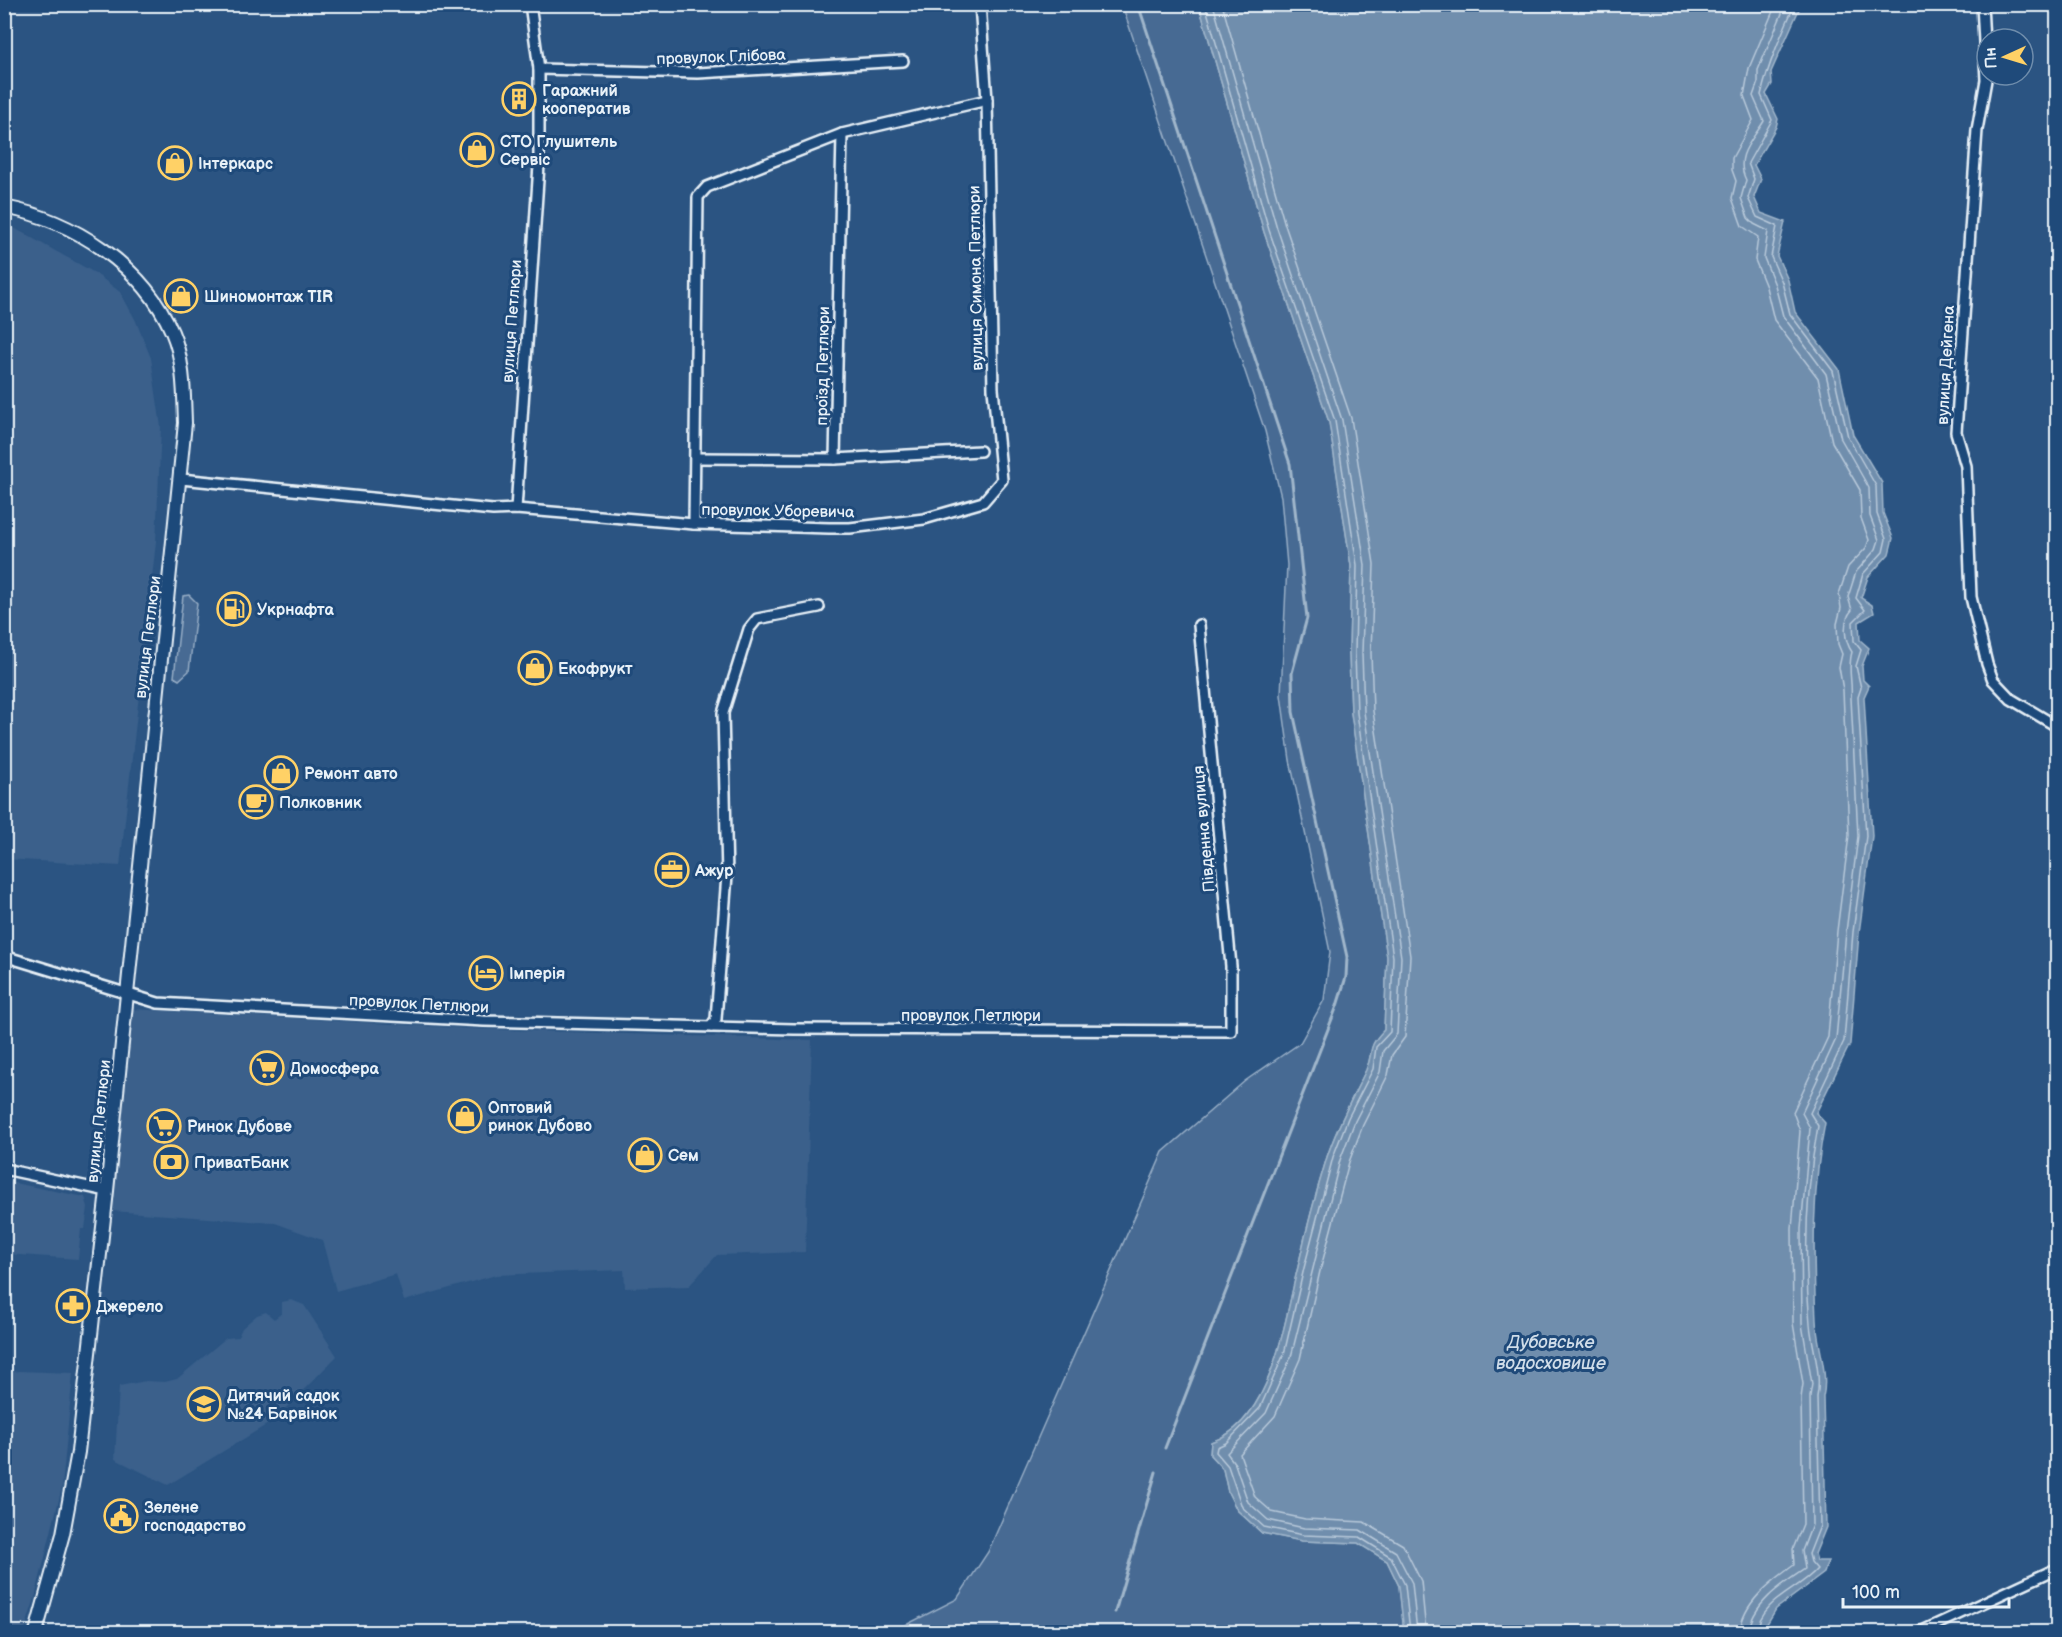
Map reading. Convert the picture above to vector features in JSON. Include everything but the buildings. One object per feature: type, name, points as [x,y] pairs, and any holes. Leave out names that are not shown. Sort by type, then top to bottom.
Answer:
[{"type":"main road","name":"вулиця Петлюри","points":[[4,207],[46,218],[95,245],[115,259],[154,301],[172,332],[180,361],[185,423],[107,1191],[78,1452],[63,1534],[36,1632]]},
{"type":"street","name":"вулиця Петлюри","points":[[516,508],[538,165],[539,69],[530,4]]},
{"type":"street","name":"вулиця Симона Петлюри","points":[[980,4],[987,100],[993,389],[1000,455]]},
{"type":"street","name":"вулиця Дейгена","points":[[1982,4],[1986,80],[1977,130],[1956,432],[1966,466],[1971,597],[1987,664],[1994,680],[2011,699],[2058,727]]},
{"type":"street","name":"провулок Глібова","points":[[539,69],[698,73],[903,61]]},
{"type":"street","points":[[694,524],[698,196],[707,187],[842,134],[987,100]]},
{"type":"street","name":"проїзд Петлюри","points":[[835,459],[842,134]]},
{"type":"street","points":[[696,458],[835,459],[980,451]]},
{"type":"street","name":"провулок Уборевича","points":[[516,508],[694,524],[850,528],[924,519],[983,502],[1002,480],[1000,455]]},
{"type":"street","points":[[181,479],[493,510],[516,508]]},
{"type":"street","points":[[711,1027],[716,1018],[727,875],[723,713],[749,629],[757,619],[819,607]]},
{"type":"street","name":"Південна вулиця","points":[[1199,625],[1231,966],[1231,1031]]},
{"type":"street","name":"провулок Петлюри","points":[[4,956],[158,1003],[484,1021],[711,1027],[1231,1031]]},
{"type":"street","points":[[4,1169],[107,1191]]},
{"type":"street","points":[[1920,1632],[2058,1568]]},
{"type":"shaded area","points":[[1122,5],[1199,5],[1264,232],[1329,422],[1351,566],[1349,653],[1351,713],[1387,957],[1384,1030],[1372,1046],[1369,1063],[1340,1123],[1327,1157],[1308,1225],[1281,1341],[1272,1367],[1262,1392],[1249,1414],[1232,1431],[1211,1442],[1210,1455],[1223,1469],[1228,1492],[1237,1510],[1262,1533],[1302,1541],[1358,1543],[1387,1561],[1399,1586],[1404,1632],[892,1632],[957,1599],[988,1552],[1163,1152],[1245,1081],[1300,1043],[1324,1000],[1330,952],[1290,760],[1281,695],[1287,565],[1281,497],[1265,431]]},
{"type":"shaded area","points":[[5,223],[95,273],[120,292],[135,319],[151,358],[161,427],[156,542],[120,866],[5,859]]},
{"type":"shaded area","points":[[189,595],[197,603],[189,671],[179,680],[174,677],[183,596]]},
{"type":"shaded area","name":"Оптовий ринок Дубово","points":[[132,1009],[477,1029],[812,1040],[805,1252],[717,1255],[689,1286],[625,1288],[624,1270],[496,1275],[404,1301],[396,1274],[336,1291],[322,1240],[275,1223],[112,1211]]},
{"type":"shaded area","points":[[4,1181],[85,1197],[88,1207],[85,1229],[81,1229],[78,1259],[5,1254]]},
{"type":"shaded area","name":"Дитячий садок №24 Барвінок","points":[[291,1300],[304,1305],[337,1356],[273,1421],[168,1485],[115,1459],[119,1386],[177,1379],[226,1338],[238,1337],[242,1328],[257,1315],[266,1312],[274,1319],[282,1313],[282,1302]]},
{"type":"shaded area","points":[[19,1371],[73,1373],[62,1487],[35,1598],[24,1632],[5,1632],[5,1373]]},
{"type":"water","name":"Дубовське водосховище","points":[[1199,5],[1801,5],[1771,72],[1772,84],[1766,94],[1778,119],[1776,127],[1754,165],[1761,179],[1754,197],[1761,213],[1785,222],[1777,256],[1788,280],[1795,312],[1839,369],[1853,435],[1882,483],[1883,513],[1893,538],[1889,554],[1868,577],[1861,598],[1872,605],[1874,613],[1859,622],[1860,640],[1869,648],[1862,666],[1863,680],[1869,686],[1864,697],[1872,836],[1859,933],[1850,1044],[1816,1113],[1825,1123],[1818,1171],[1814,1246],[1816,1320],[1825,1378],[1823,1397],[1826,1527],[1815,1554],[1817,1561],[1828,1561],[1824,1573],[1776,1609],[1762,1632],[1404,1632],[1399,1586],[1387,1561],[1358,1543],[1302,1541],[1262,1533],[1237,1510],[1228,1492],[1223,1469],[1210,1455],[1211,1442],[1232,1431],[1249,1414],[1262,1392],[1272,1367],[1281,1341],[1308,1225],[1327,1157],[1340,1123],[1369,1063],[1372,1046],[1384,1030],[1387,957],[1351,713],[1349,653],[1351,566],[1329,422],[1264,232]]},
{"type":"waterway","points":[[1138,4],[1290,464],[1307,618],[1292,673],[1293,712],[1347,957],[1346,977],[1337,1006],[1165,1448]]},
{"type":"waterway","points":[[1115,1612],[1156,1472]]},
{"type":"place","name":"Гаражний кооператив","points":[[519,99]]},
{"type":"place","name":"СТО Глушитель Сервіс","points":[[477,150]]},
{"type":"place","name":"Інтеркарс","points":[[175,163]]},
{"type":"place","name":"Шиномонтаж TIR","points":[[181,296]]},
{"type":"place","name":"Укрнафта","points":[[234,609]]},
{"type":"place","name":"Екофрукт","points":[[535,668]]},
{"type":"place","name":"Ремонт авто","points":[[281,773]]},
{"type":"place","name":"Полковник","points":[[256,802]]},
{"type":"place","name":"Ажур","points":[[672,870]]},
{"type":"place","name":"Імперія","points":[[486,973]]},
{"type":"place","name":"Домосфера","points":[[267,1068]]},
{"type":"place","name":"Оптовий ринок Дубово","points":[[465,1116]]},
{"type":"place","name":"Ринок Дубове","points":[[164,1126]]},
{"type":"place","name":"Сем","points":[[645,1155]]},
{"type":"place","name":"ПриватБанк","points":[[171,1162]]},
{"type":"place","name":"Джерело","points":[[73,1306]]},
{"type":"place","name":"Дитячий садок №24 Барвінок","points":[[204,1404]]},
{"type":"place","name":"Зелене господарство","points":[[121,1516]]}]
